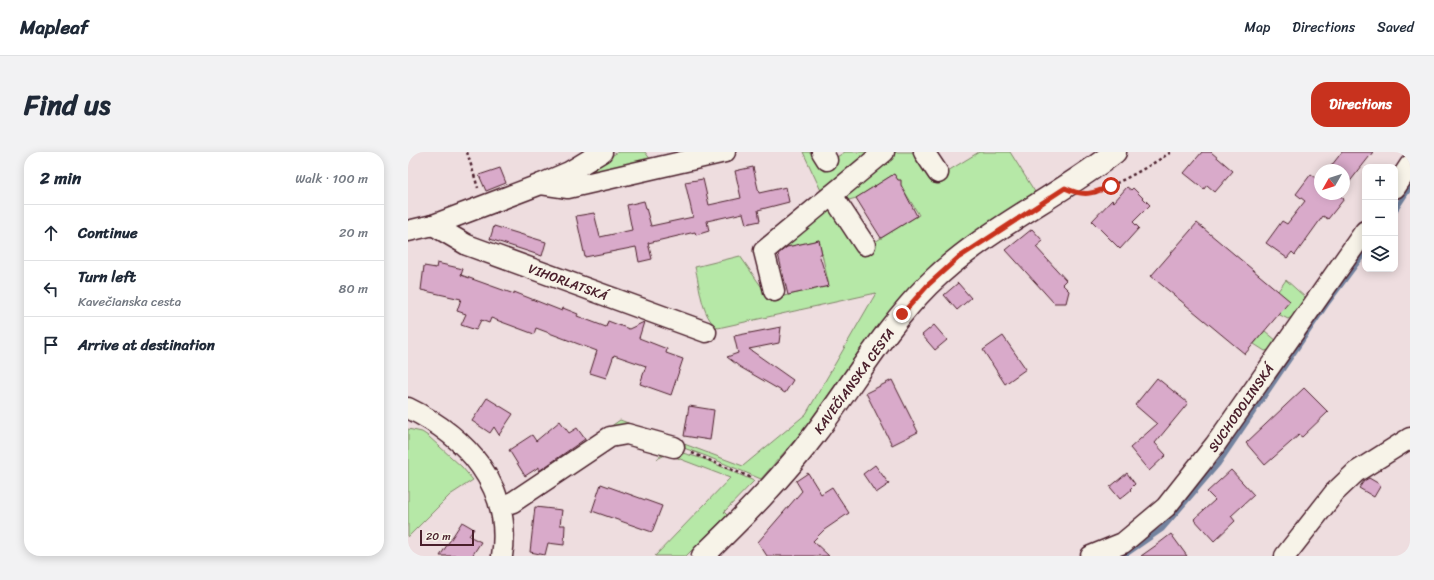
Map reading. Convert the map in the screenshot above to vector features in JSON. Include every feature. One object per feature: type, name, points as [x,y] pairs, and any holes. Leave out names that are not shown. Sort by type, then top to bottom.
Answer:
[{"type":"street","points":[[408,231],[433,225],[541,184],[569,172],[602,152]]},
{"type":"street","points":[[541,184],[568,188],[725,152]]},
{"type":"street","points":[[774,291],[764,251],[884,152]]},
{"type":"street","points":[[924,152],[938,173]]},
{"type":"street","name":"KAVEČIANSKA CESTA","points":[[703,556],[768,491],[791,464],[816,433],[898,320],[928,285],[958,258],[1065,188],[1115,152]]},
{"type":"street","points":[[1398,183],[1410,164]]},
{"type":"street","points":[[832,195],[865,245]]},
{"type":"street","name":"VIHORLATSKÁ","points":[[433,225],[467,245],[706,332]]},
{"type":"street","name":"SUCHODOLINSKÁ","points":[[1091,556],[1123,542],[1166,507],[1215,445],[1362,236]]},
{"type":"street","points":[[408,408],[428,418],[452,436],[488,475],[501,506],[502,554]]},
{"type":"street","points":[[501,506],[513,502],[610,437],[627,434],[674,447]]},
{"type":"street","points":[[1285,556],[1335,492],[1356,472],[1410,438]]},
{"type":"path","points":[[467,152],[484,206]]},
{"type":"path","points":[[1065,188],[1078,194],[1092,194],[1117,183],[1171,152]]},
{"type":"path","points":[[706,458],[758,480]]},
{"type":"green space","points":[[618,152],[645,152],[651,160],[658,156],[660,159],[667,154],[670,158],[676,153],[678,156],[683,152],[688,154],[691,152],[701,152],[571,181]]},
{"type":"green space","points":[[803,152],[813,152],[822,166],[845,152],[877,152],[823,195]]},
{"type":"green space","points":[[892,152],[916,152],[933,180],[979,152],[1010,152],[1035,192],[943,257],[917,280],[899,299],[859,351],[806,427],[761,479],[706,456],[642,433],[516,493],[620,420],[743,466],[806,414],[876,293],[718,328],[712,323],[705,309],[695,267],[740,256],[770,299],[829,286],[819,240],[777,249],[830,208],[860,251],[919,215],[894,174],[856,198],[849,200],[845,197],[844,193]]},
{"type":"green space","points":[[1286,280],[1306,298],[1292,317],[1288,319],[1278,314],[1278,291]]},
{"type":"green space","points":[[1265,331],[1277,341],[1269,350],[1265,351],[1254,344]]},
{"type":"green space","points":[[408,429],[422,432],[428,436],[462,467],[473,480],[450,495],[408,537]]},
{"type":"green space","points":[[679,452],[704,459],[754,481],[724,512],[727,515],[686,556],[655,556],[730,478],[667,454],[657,459],[664,453]]},
{"type":"building","points":[[1202,152],[1211,152],[1233,171],[1215,192],[1207,185],[1204,189],[1184,173]]},
{"type":"building","points":[[1342,152],[1373,152],[1362,164],[1350,181],[1350,164],[1333,164]]},
{"type":"building","points":[[753,167],[759,193],[786,187],[789,202],[758,210],[760,221],[746,224],[743,213],[707,221],[709,231],[696,235],[695,232],[648,243],[652,259],[639,262],[636,247],[585,257],[576,216],[594,213],[600,237],[632,230],[627,205],[644,201],[651,226],[693,217],[685,182],[703,179],[709,205],[741,198],[735,171]]},
{"type":"building","points":[[500,168],[506,183],[486,191],[479,175]]},
{"type":"building","points":[[894,174],[898,180],[901,180],[901,185],[917,216],[881,238],[856,198]]},
{"type":"building","points":[[1311,174],[1314,176],[1314,200],[1343,200],[1328,219],[1323,216],[1295,255],[1292,252],[1287,258],[1266,243],[1282,221],[1287,224],[1305,201],[1296,194]]},
{"type":"building","points":[[1127,187],[1131,190],[1133,188],[1150,205],[1133,222],[1139,228],[1120,249],[1092,221],[1112,200],[1114,202]]},
{"type":"building","points":[[1197,223],[1290,301],[1245,354],[1151,276]]},
{"type":"building","points":[[494,226],[546,242],[542,256],[490,239]]},
{"type":"building","points":[[1032,229],[1043,241],[1036,247],[1066,280],[1062,284],[1069,291],[1066,303],[1054,303],[1006,250]]},
{"type":"building","points":[[819,240],[822,254],[819,254],[829,286],[788,295],[778,254],[787,247]]},
{"type":"building","points":[[437,263],[463,269],[461,275],[514,294],[514,292],[562,311],[563,308],[578,314],[577,316],[606,327],[608,321],[629,329],[644,322],[639,338],[667,349],[666,353],[683,359],[671,395],[640,384],[646,366],[614,355],[606,378],[590,373],[597,351],[536,328],[534,334],[491,318],[489,323],[481,320],[476,330],[461,325],[466,314],[457,311],[461,299],[421,290],[424,266],[436,268]]},
{"type":"building","points":[[958,283],[971,298],[957,310],[944,295]]},
{"type":"building","points":[[934,325],[947,340],[935,350],[922,335]]},
{"type":"building","points":[[781,327],[779,343],[749,349],[793,380],[785,393],[740,367],[727,357],[738,353],[734,336]]},
{"type":"building","points":[[1003,336],[1026,369],[1005,384],[983,350]]},
{"type":"building","points":[[1157,378],[1188,403],[1155,443],[1166,455],[1149,471],[1130,448],[1157,424],[1135,405]]},
{"type":"building","points":[[892,380],[918,432],[892,445],[866,393]]},
{"type":"building","points":[[1304,388],[1328,412],[1302,437],[1299,435],[1265,465],[1246,443]]},
{"type":"building","points":[[487,398],[513,414],[499,435],[494,427],[490,433],[472,421]]},
{"type":"building","points":[[689,406],[714,410],[710,440],[684,436]]},
{"type":"building","points":[[560,421],[569,433],[577,428],[585,439],[539,471],[539,467],[525,476],[509,450],[532,435],[536,441]]},
{"type":"building","points":[[875,465],[889,484],[876,493],[863,474]]},
{"type":"building","points":[[1231,470],[1254,495],[1231,516],[1235,521],[1214,541],[1194,519],[1215,500],[1207,492]]},
{"type":"building","points":[[808,473],[821,494],[832,487],[849,513],[824,530],[813,541],[829,556],[767,556],[758,542],[802,491],[796,481]]},
{"type":"building","points":[[1127,473],[1135,484],[1130,489],[1131,490],[1120,499],[1110,487]]},
{"type":"building","points":[[1369,478],[1381,485],[1374,497],[1359,488],[1364,481]]},
{"type":"building","points":[[601,484],[662,506],[652,532],[592,511]]},
{"type":"building","points":[[535,507],[562,510],[560,525],[565,525],[564,545],[548,543],[545,555],[530,552]]},
{"type":"building","points":[[462,522],[474,529],[469,536],[481,542],[472,556],[440,556]]},
{"type":"building","points":[[1171,534],[1187,556],[1141,556],[1158,544]]},
{"type":"waterway","points":[[1398,205],[1410,187]]},
{"type":"waterway","points":[[1123,556],[1162,529],[1218,464],[1328,302],[1362,256]]},
{"type":"route","points":[[902,314],[928,285],[958,258],[1065,188],[1078,194],[1092,194],[1111,186]]}]
